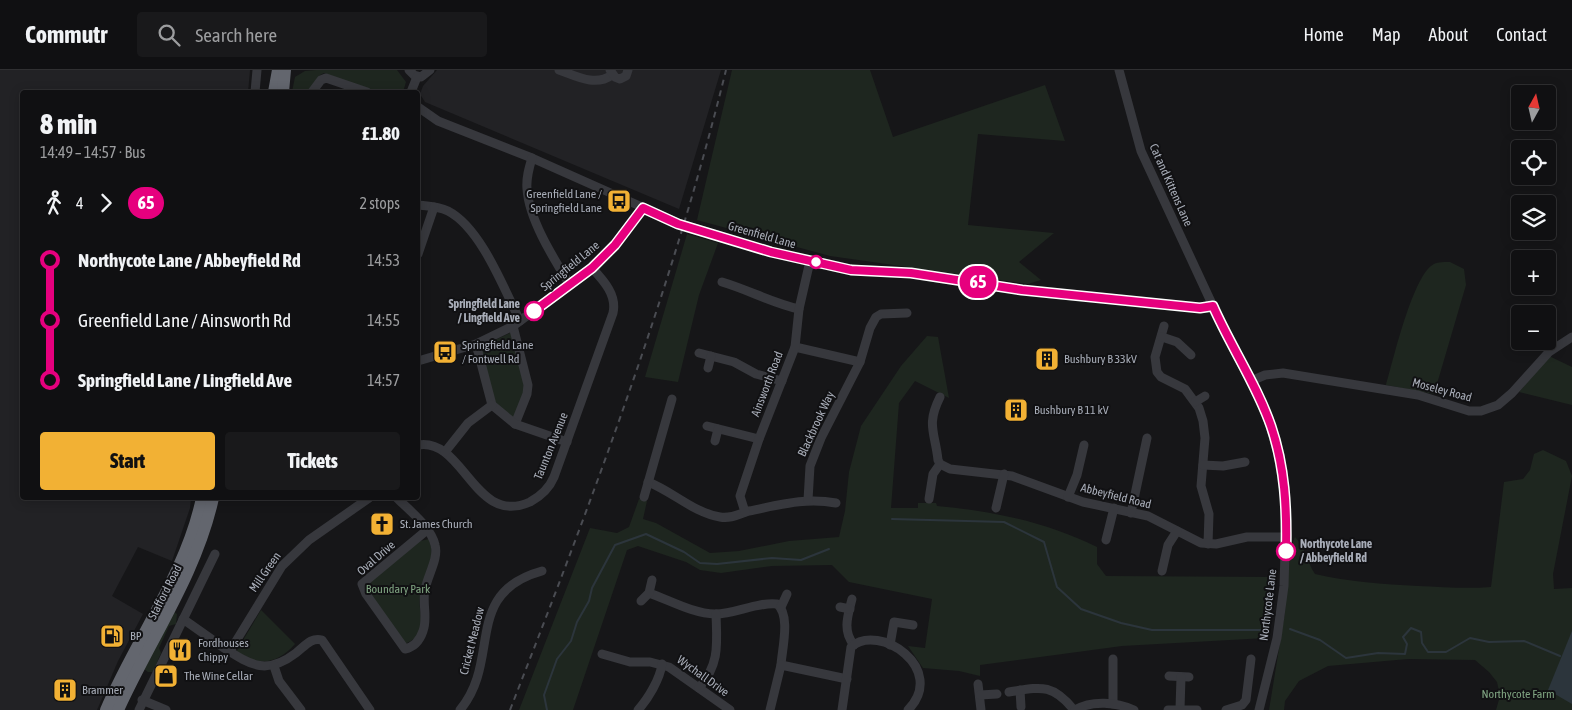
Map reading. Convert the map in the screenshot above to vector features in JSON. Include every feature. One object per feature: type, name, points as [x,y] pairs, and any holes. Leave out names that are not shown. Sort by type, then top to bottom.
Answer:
[{"type":"highway","points":[[266,90],[268,70]]},
{"type":"highway","points":[[274,90],[278,70]]},
{"type":"highway","points":[[283,90],[286,70]]},
{"type":"highway","name":"Stafford Road","points":[[106,710],[181,562],[197,523],[202,500]]},
{"type":"highway","name":"Stafford Road","points":[[118,710],[135,673],[191,567],[206,529],[213,500]]},
{"type":"highway","points":[[112,696],[120,690],[127,674],[130,672],[135,673]]},
{"type":"street","points":[[255,90],[257,70]]},
{"type":"street","points":[[409,70],[417,77],[424,76],[430,70]]},
{"type":"street","points":[[559,70],[576,77],[597,80],[611,73],[617,78],[623,78],[628,70]]},
{"type":"street","name":"Cat and Kittens Lane","points":[[1119,70],[1141,151],[1213,306]]},
{"type":"street","points":[[413,90],[417,77]]},
{"type":"street","points":[[314,90],[321,80],[332,78],[362,90]]},
{"type":"street","name":"Greenfield Lane","points":[[420,109],[438,121],[532,158],[686,226],[771,252],[851,270],[911,273],[1022,290],[1200,308],[1213,306]]},
{"type":"street","points":[[532,158],[528,173],[527,190],[530,202],[553,257],[570,285]]},
{"type":"street","points":[[420,206],[434,207],[450,212],[473,234],[517,324],[528,385],[527,394],[515,424]]},
{"type":"street","points":[[420,248],[434,207]]},
{"type":"street","name":"Springfield Lane","points":[[420,360],[476,344],[517,324],[592,268],[615,245],[643,208]]},
{"type":"street","name":"Ainsworth Road","points":[[745,512],[740,496],[759,439],[795,346],[799,309],[810,261]]},
{"type":"street","name":"Taunton Avenue","points":[[445,452],[489,500],[515,506],[532,501],[546,490],[554,477],[567,442],[608,329],[614,306],[608,288],[592,268]]},
{"type":"street","points":[[727,286],[743,288],[771,302],[799,309]]},
{"type":"street","name":"Northycote Lane","points":[[1213,306],[1265,410],[1277,444],[1283,480],[1286,537],[1284,586],[1277,638],[1259,710]]},
{"type":"street","name":"Blackbrook Way","points":[[808,500],[810,466],[821,438],[860,362],[870,328],[876,317],[888,312],[903,316]]},
{"type":"street","points":[[1164,326],[1155,357],[1157,372],[1161,377],[1185,389],[1195,402],[1201,415],[1205,438],[1201,486],[1209,514],[1208,544]]},
{"type":"street","points":[[1162,337],[1177,342],[1192,355]]},
{"type":"street","name":"Moseley Road","points":[[1251,381],[1266,374],[1283,373],[1418,395],[1469,412],[1481,411],[1498,405],[1512,394],[1549,352],[1572,337]]},
{"type":"street","points":[[476,344],[492,405],[515,424],[567,442]]},
{"type":"street","points":[[795,346],[860,362]]},
{"type":"street","points":[[699,353],[734,362],[756,374],[782,381]]},
{"type":"street","points":[[708,368],[711,356]]},
{"type":"street","points":[[1195,402],[1205,396]]},
{"type":"street","points":[[644,496],[672,399]]},
{"type":"street","points":[[929,499],[932,474],[940,464],[931,424],[933,410],[939,399],[946,406]]},
{"type":"street","points":[[420,445],[429,445],[445,452],[468,423],[492,405]]},
{"type":"street","points":[[706,426],[759,439]]},
{"type":"street","points":[[715,440],[718,429]]},
{"type":"street","points":[[1131,513],[1146,438]]},
{"type":"street","points":[[1068,497],[1080,449]]},
{"type":"street","points":[[1204,465],[1236,468],[1245,462]]},
{"type":"street","name":"Abbeyfield Road","points":[[940,464],[962,472],[1004,474],[1036,483],[1068,497],[1158,520],[1192,540],[1208,544],[1247,537],[1286,537]]},
{"type":"street","points":[[1000,502],[1004,474]]},
{"type":"street","points":[[648,482],[666,488],[705,513],[720,517],[735,517],[745,512],[786,502],[808,500],[836,503]]},
{"type":"street","name":"Mill Green","points":[[230,651],[282,566],[309,540],[366,500]]},
{"type":"street","name":"Oval Drive","points":[[399,500],[428,530],[434,542],[436,552],[425,588],[425,623],[414,646],[405,649],[366,594],[362,584],[428,530]]},
{"type":"street","points":[[1106,540],[1114,508]]},
{"type":"street","points":[[1162,572],[1177,531]]},
{"type":"street","points":[[139,710],[142,700],[215,554]]},
{"type":"street","name":"Cricket Meadow","points":[[460,710],[471,696],[483,656],[495,602],[520,578],[542,571]]},
{"type":"street","points":[[642,601],[649,593],[652,580]]},
{"type":"street","points":[[649,593],[716,614],[766,603],[777,604],[784,619],[781,665],[770,710]]},
{"type":"street","points":[[780,607],[786,594]]},
{"type":"street","points":[[852,599],[846,628],[848,638],[855,644],[872,642],[890,645],[909,657],[917,667],[919,688],[908,710]]},
{"type":"street","points":[[840,607],[850,609]]},
{"type":"street","points":[[699,688],[710,676],[714,666],[717,646],[716,614]]},
{"type":"street","points":[[183,620],[249,664],[274,666],[283,662],[312,640],[320,639],[324,641],[370,710]]},
{"type":"street","points":[[890,645],[894,622],[913,625]]},
{"type":"street","points":[[842,710],[849,653],[855,644]]},
{"type":"street","name":"Wychall Drive","points":[[602,654],[630,662],[662,664],[677,671],[730,710]]},
{"type":"street","points":[[1226,710],[1242,705],[1246,700],[1247,671],[1251,659]]},
{"type":"street","points":[[1113,660],[1114,704]]},
{"type":"street","points":[[638,710],[657,679],[662,664]]},
{"type":"street","points":[[781,665],[847,678]]},
{"type":"street","points":[[274,666],[279,681],[300,710]]},
{"type":"street","points":[[135,673],[152,680]]},
{"type":"street","points":[[1169,676],[1185,677],[1180,709]]},
{"type":"street","points":[[978,684],[981,710]]},
{"type":"street","points":[[1009,692],[1048,689],[1057,692],[1075,710],[1086,705],[1114,704],[1134,710]]},
{"type":"street","points":[[1020,690],[1021,707]]},
{"type":"street","points":[[980,695],[997,694]]},
{"type":"street","points":[[142,700],[166,710]]},
{"type":"street","points":[[1168,710],[1197,710]]},
{"type":"shaded area","points":[[0,70],[250,70],[248,90],[20,90],[20,500],[191,500],[190,508],[172,561],[138,547],[112,596],[143,614],[118,661],[97,710],[0,710]]},
{"type":"shaded area","points":[[437,70],[721,70],[679,209],[425,102],[420,94],[423,86]]},
{"type":"shaded area","points":[[1572,631],[1572,704],[1548,690]]},
{"type":"green space","points":[[397,70],[406,82],[404,90],[367,90],[324,73],[320,75],[311,90],[292,90],[295,77],[305,71]]},
{"type":"green space","points":[[732,70],[870,70],[893,137],[1045,85],[1065,141],[978,134],[968,225],[1054,233],[1019,262],[1041,280],[1028,284],[830,256],[697,220]]},
{"type":"green space","points":[[687,234],[718,243],[699,295],[678,382],[645,377]]},
{"type":"green space","points":[[1450,262],[1464,269],[1466,285],[1434,394],[1386,385],[1411,300],[1419,284],[1426,271],[1434,264]]},
{"type":"green space","points":[[514,331],[526,393],[515,421],[493,403],[480,347]]},
{"type":"green space","points":[[927,336],[938,337],[949,398],[915,381],[899,403],[891,508],[918,508],[918,503],[936,503],[937,506],[978,511],[1039,524],[1097,547],[1097,564],[1106,576],[1276,577],[1266,638],[1122,646],[980,665],[980,676],[959,671],[923,668],[908,646],[925,648],[932,599],[849,582],[832,565],[772,566],[721,573],[700,570],[686,562],[638,546],[627,550],[573,710],[519,710],[590,528],[617,533],[629,527],[639,499],[647,501],[643,519],[656,523],[710,553],[739,551],[789,541],[839,537],[845,511],[849,472],[861,426],[901,366]]},
{"type":"green space","points":[[1549,356],[1572,367],[1572,405],[1519,392]]},
{"type":"green space","name":"Northycote Farm","points":[[1543,450],[1566,461],[1572,476],[1553,574],[1554,589],[1572,588],[1572,710],[1496,710],[1500,696],[1497,682],[1475,660],[1408,659],[1328,666],[1299,681],[1285,701],[1284,710],[1269,710],[1285,612],[1287,555],[1295,537],[1315,574],[1353,581],[1392,584],[1454,588],[1491,587],[1504,482],[1523,479],[1530,470],[1534,454]]},
{"type":"green space","name":"Boundary Park","points":[[429,539],[431,555],[420,600],[421,627],[416,637],[405,644],[368,591],[367,585],[420,541]]},
{"type":"green space","points":[[261,610],[295,644],[282,656],[267,661],[252,660],[236,652]]},
{"type":"green space","points":[[174,612],[177,614],[176,624],[169,626],[159,648],[161,653],[153,672],[148,672],[144,669]]},
{"type":"waterway","points":[[892,519],[1004,522],[1044,542],[1057,587],[1081,609],[1121,623],[1152,630],[1265,630]]},
{"type":"waterway","points":[[547,710],[544,695],[557,659],[571,641],[577,622],[589,601],[592,588],[615,545],[646,534],[684,552],[700,563],[717,564],[772,558],[801,560],[829,549]]},
{"type":"waterway","points":[[1290,629],[1320,640],[1346,658],[1378,653],[1405,654],[1407,644],[1403,637],[1411,628],[1421,632],[1422,643],[1428,652],[1446,652],[1470,638],[1489,642],[1524,641],[1560,656]]},
{"type":"railway","points":[[510,710],[629,394],[681,233],[705,152],[726,70]]},
{"type":"bus line","name":"65","points":[[534,311],[592,268],[615,245],[643,208],[678,224],[771,252],[851,270],[911,273],[1022,290],[1200,308],[1213,306],[1265,410],[1277,444],[1285,503],[1286,551]]},
{"type":"place","name":"Greenfield Lane / Springfield Lane","points":[[619,201]]},
{"type":"place","name":"Springfield Lane / Lingfield Ave","points":[[534,311]]},
{"type":"place","name":"Springfield Lane / Fontwell Rd","points":[[445,352]]},
{"type":"place","name":"Bushbury B 33kV","points":[[1047,359]]},
{"type":"place","name":"Bushbury B 11 kV","points":[[1016,410]]},
{"type":"place","name":"St. James Church","points":[[382,524]]},
{"type":"place","name":"Northycote Lane / Abbeyfield Rd","points":[[1286,551]]},
{"type":"place","name":"BP","points":[[112,636]]},
{"type":"place","name":"Fordhouses Chippy","points":[[180,650]]},
{"type":"place","name":"The Wine Cellar","points":[[166,676]]},
{"type":"place","name":"Brammer","points":[[65,690]]}]
